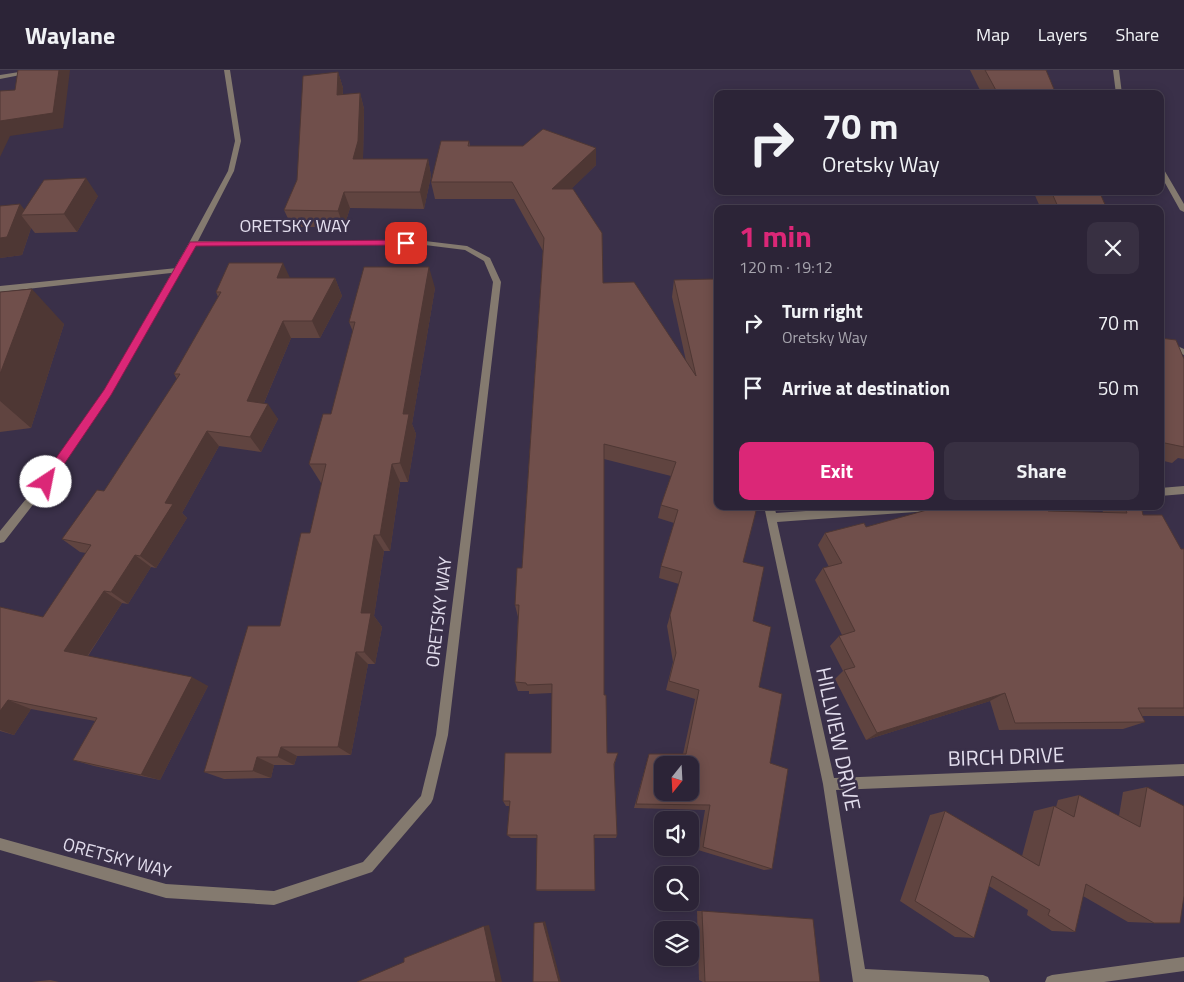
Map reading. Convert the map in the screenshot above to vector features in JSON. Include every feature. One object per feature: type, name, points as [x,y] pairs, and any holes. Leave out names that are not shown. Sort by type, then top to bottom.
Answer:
[{"type":"street","points":[[0,77],[44,70]]},
{"type":"street","points":[[0,539],[46,482],[107,393],[232,172],[238,141],[227,70]]},
{"type":"street","points":[[1116,70],[1118,90]]},
{"type":"street","points":[[1164,175],[1184,210]]},
{"type":"street","name":"ORETSKY WAY","points":[[0,844],[166,891],[274,898],[367,867],[427,799],[442,735],[497,282],[487,260],[468,248],[425,243],[193,243]]},
{"type":"street","points":[[0,289],[177,270]]},
{"type":"street","points":[[1164,343],[1184,352]]},
{"type":"street","points":[[1164,492],[1184,490]]},
{"type":"street","points":[[770,512],[828,510]]},
{"type":"street","name":"HILLVIEW DRIVE","points":[[770,512],[829,784],[860,979]]},
{"type":"street","name":"BIRCH DRIVE","points":[[829,784],[1184,770]]},
{"type":"street","points":[[1052,982],[1184,964]]},
{"type":"street","points":[[860,979],[983,982]]},
{"type":"building","points":[[18,70],[59,70],[53,113],[0,121],[0,91],[15,90]]},
{"type":"building","points":[[985,70],[1046,70],[1054,90],[996,90]]},
{"type":"building","points":[[338,72],[337,95],[360,93],[358,141],[353,159],[428,159],[420,192],[344,192],[338,211],[284,210],[297,180],[303,76]]},
{"type":"building","points":[[543,129],[596,148],[552,189],[573,189],[602,233],[603,283],[634,282],[696,376],[674,280],[714,279],[714,510],[756,511],[743,562],[764,567],[753,621],[771,627],[759,687],[782,694],[770,763],[788,769],[772,869],[703,847],[710,805],[636,804],[649,754],[686,754],[699,690],[669,681],[676,653],[670,615],[682,572],[661,566],[678,510],[661,505],[676,462],[604,444],[604,695],[606,695],[607,753],[618,753],[614,764],[617,835],[594,835],[595,890],[536,890],[537,835],[507,835],[510,801],[503,801],[505,753],[551,753],[552,684],[527,685],[526,683],[515,682],[519,605],[515,605],[517,568],[522,568],[544,238],[512,182],[431,182],[441,141],[469,141],[468,146],[523,146]]},
{"type":"building","points":[[86,178],[64,214],[21,215],[44,180]]},
{"type":"building","points":[[1053,195],[1101,195],[1105,205],[1057,205]]},
{"type":"building","points":[[20,204],[7,237],[0,238],[0,206]]},
{"type":"building","points":[[229,263],[283,263],[277,278],[335,278],[312,321],[283,321],[247,401],[268,404],[250,437],[207,431],[165,503],[173,504],[140,556],[135,555],[111,592],[104,591],[64,651],[192,677],[141,775],[73,760],[97,718],[8,700],[0,711],[0,607],[43,617],[91,545],[62,539],[97,490],[104,491],[180,374],[174,374],[221,292],[216,292]]},
{"type":"building","points":[[364,267],[429,267],[403,414],[409,414],[400,463],[392,464],[380,535],[374,535],[361,613],[371,613],[364,652],[356,652],[338,747],[281,747],[278,757],[257,757],[253,771],[204,772],[248,626],[280,626],[301,533],[310,533],[326,464],[309,464],[323,414],[331,414],[355,322],[349,322]]},
{"type":"building","points":[[32,289],[0,374],[0,292]]},
{"type":"building","points":[[1164,338],[1176,340],[1184,359],[1184,447],[1164,443]]},
{"type":"building","points":[[927,510],[1048,510],[1127,513],[1126,510],[1142,510],[1143,515],[1162,515],[1181,549],[1184,549],[1184,708],[1138,708],[1145,722],[1015,723],[1005,693],[877,733],[844,670],[855,667],[839,636],[855,631],[823,568],[842,563],[825,533],[864,523],[866,527]]},
{"type":"building","points":[[1147,787],[1184,806],[1184,896],[1180,923],[1154,923],[1086,884],[1075,932],[1048,915],[1050,910],[992,876],[974,938],[915,901],[945,811],[1039,866],[1054,806],[1074,817],[1079,795],[1140,827]]},
{"type":"building","points":[[702,911],[813,919],[820,982],[705,982]]},
{"type":"building","points":[[543,922],[559,982],[533,982],[534,923]]},
{"type":"building","points":[[484,926],[496,982],[357,982],[404,962],[404,958]]},
{"type":"route","points":[[46,482],[107,393],[193,243],[406,243]]}]
